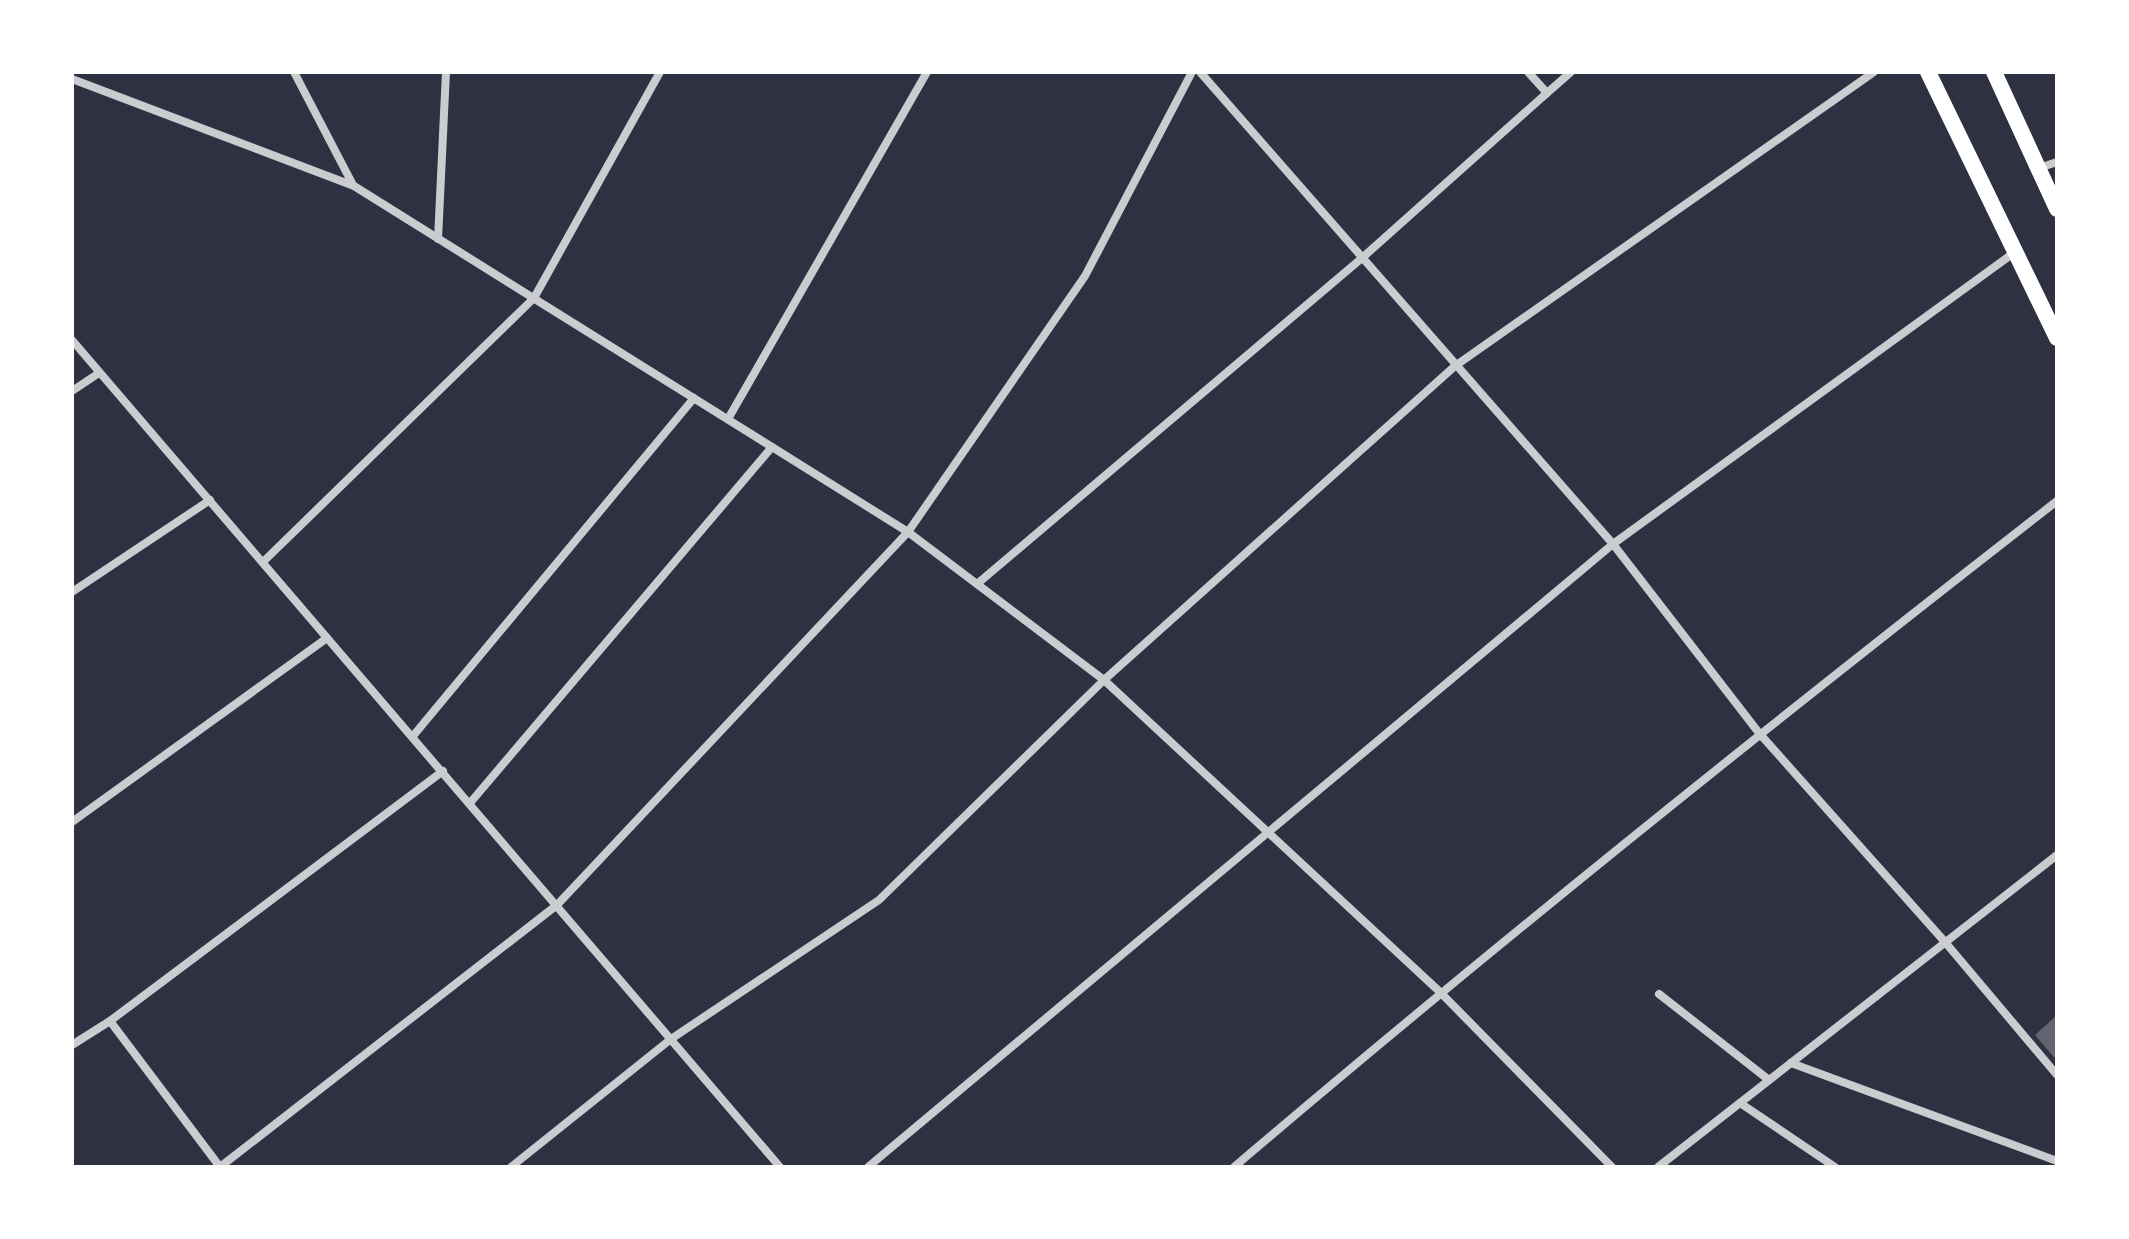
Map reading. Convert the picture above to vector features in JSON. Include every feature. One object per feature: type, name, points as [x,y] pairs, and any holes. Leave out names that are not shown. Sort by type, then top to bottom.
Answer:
[{"type":"main road","points":[[1928,72],[2057,338]]},
{"type":"main road","points":[[1994,72],[2057,209]]},
{"type":"street","points":[[294,72],[354,186]]},
{"type":"street","points":[[438,239],[446,72]]},
{"type":"street","points":[[264,561],[534,298],[660,72]]},
{"type":"street","points":[[728,419],[927,72]]},
{"type":"street","points":[[110,1021],[220,1167],[557,905],[908,532],[1085,276],[1192,72]]},
{"type":"street","points":[[1200,72],[1613,544],[1759,733],[1945,942],[2057,1075]]},
{"type":"street","points":[[1528,72],[1547,93]]},
{"type":"street","points":[[977,584],[1362,258],[1571,72]]},
{"type":"street","points":[[511,1167],[671,1039],[879,900],[1104,680],[1455,366],[1874,72]]},
{"type":"street","points":[[72,79],[354,186],[908,532],[1104,680],[1440,992],[1612,1167]]},
{"type":"street","points":[[2038,168],[2057,162]]},
{"type":"street","points":[[868,1167],[1613,544],[2015,252]]},
{"type":"street","points":[[72,340],[780,1167]]},
{"type":"street","points":[[72,391],[99,373]]},
{"type":"street","points":[[413,736],[694,398]]},
{"type":"street","points":[[470,803],[772,447]]},
{"type":"street","points":[[72,592],[210,500]]},
{"type":"street","points":[[1234,1167],[1440,992],[1759,733],[2057,501]]},
{"type":"street","points":[[72,822],[327,638]]},
{"type":"street","points":[[72,1045],[110,1021],[443,771]]},
{"type":"street","points":[[1658,1167],[2057,855]]},
{"type":"street","points":[[1659,994],[1769,1080]]},
{"type":"street","points":[[1791,1063],[2057,1161]]},
{"type":"street","points":[[1740,1103],[1835,1167]]},
{"type":"building","points":[[2057,1015],[2057,1061],[2035,1035]]}]
